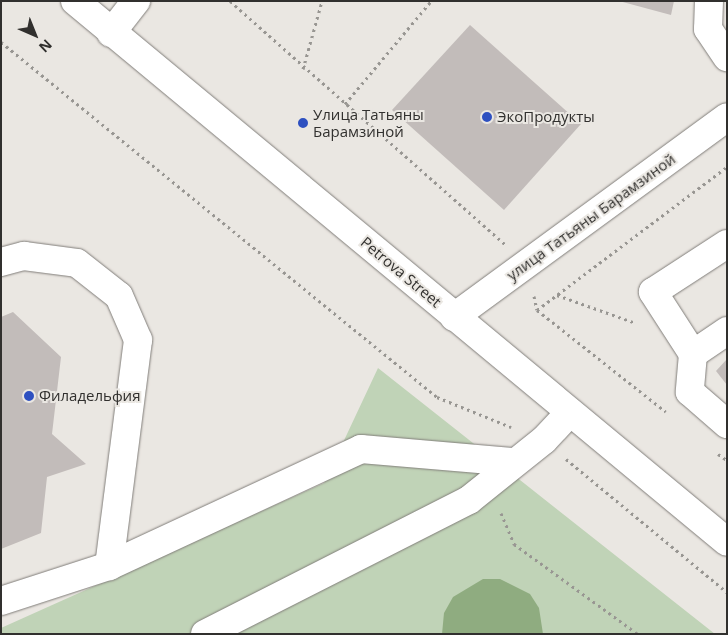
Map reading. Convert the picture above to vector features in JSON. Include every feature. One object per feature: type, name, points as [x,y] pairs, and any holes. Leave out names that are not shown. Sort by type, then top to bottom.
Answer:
[{"type":"main road","name":"Petrova Street","points":[[75,1],[111,33],[727,542]]},
{"type":"main road","points":[[111,33],[136,1]]},
{"type":"main road","points":[[709,1],[708,29],[727,57]]},
{"type":"main road","name":"улица Татьяны Барамзиной","points":[[454,317],[727,117]]},
{"type":"main road","points":[[727,244],[653,292],[693,354],[690,392],[727,424]]},
{"type":"main road","points":[[1,262],[24,256],[77,263],[119,296],[138,340],[109,566]]},
{"type":"main road","points":[[693,354],[727,331]]},
{"type":"main road","points":[[205,634],[469,500],[514,462],[544,440],[570,412]]},
{"type":"main road","points":[[1,601],[109,566],[361,450],[514,462]]},
{"type":"path","points":[[230,1],[303,70],[345,104],[528,264],[537,310],[674,418]]},
{"type":"path","points":[[303,70],[322,1]]},
{"type":"path","points":[[345,104],[431,1]]},
{"type":"path","points":[[1,42],[438,397],[544,440],[727,592]]},
{"type":"path","points":[[537,310],[727,168]]},
{"type":"path","points":[[557,295],[639,324]]},
{"type":"path","points":[[712,448],[727,460]]},
{"type":"path","points":[[489,483],[514,544],[638,634]]},
{"type":"green space","points":[[378,368],[715,634],[1,634],[1,628],[324,483]]},
{"type":"green space","points":[[483,579],[500,579],[530,594],[539,608],[543,634],[442,634],[444,613],[453,597]]},
{"type":"building","points":[[619,1],[674,1],[671,15]]},
{"type":"building","name":"ЭкоПродукты","points":[[470,25],[581,124],[504,210],[392,110]]},
{"type":"building","name":"Филадельфия","points":[[13,312],[61,357],[52,434],[86,464],[47,477],[41,533],[1,549],[1,317]]},
{"type":"building","points":[[727,359],[727,385],[716,371]]},
{"type":"place","name":"ЭкоПродукты","points":[[487,117]]},
{"type":"place","name":"Улица Татьяны Барамзиной","points":[[303,123]]},
{"type":"place","name":"Филадельфия","points":[[29,396]]}]
